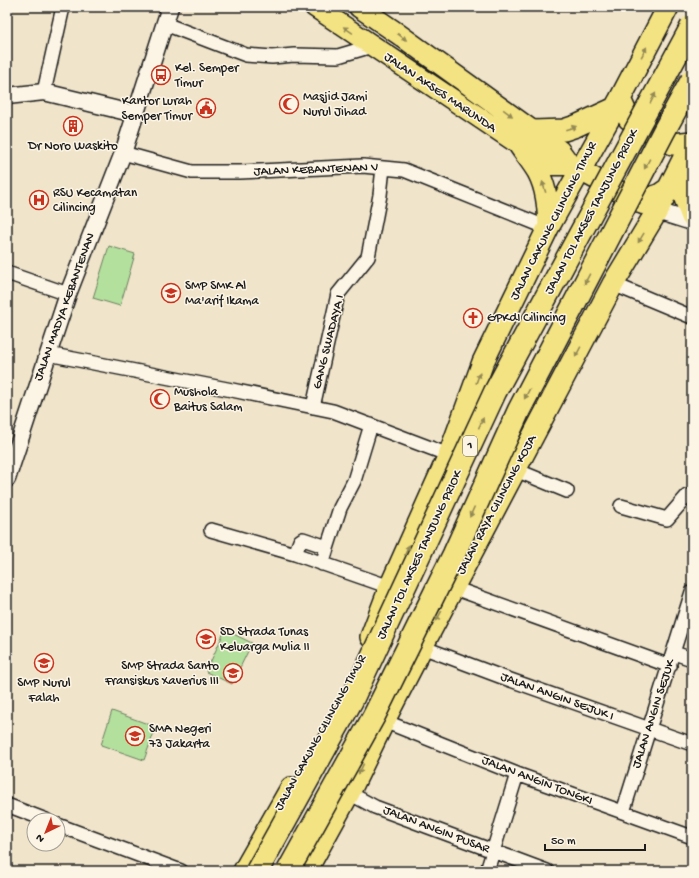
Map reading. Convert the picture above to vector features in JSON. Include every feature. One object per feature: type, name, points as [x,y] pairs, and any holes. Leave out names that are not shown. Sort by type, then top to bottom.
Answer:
[{"type":"highway","name":"JALAN CAKUNG CILINCING TIMUR","points":[[244,871],[336,711],[363,658],[390,587],[449,455],[483,362],[549,227],[575,168],[616,104],[668,7]]},
{"type":"highway","name":"JALAN TOL AKSES TANJUNG PRIOK","points":[[257,871],[351,702],[495,392],[692,26]]},
{"type":"highway","name":"JALAN TOL AKSES TANJUNG PRIOK","points":[[288,871],[374,716],[454,554],[518,410],[692,80]]},
{"type":"highway","points":[[549,227],[546,194],[526,139],[576,126],[616,104],[629,119],[672,144],[692,142]]},
{"type":"highway","name":"JALAN RAYA CILINCING KOJA","points":[[306,871],[349,793],[422,647],[613,284],[658,211],[692,142]]},
{"type":"highway","points":[[638,202],[659,195],[673,180],[682,188],[692,217]]},
{"type":"main road","name":"JALAN AKSES MARUNDA","points":[[315,7],[372,46],[526,139],[559,150],[575,168],[638,202],[658,211]]},
{"type":"main road","name":"JALAN AKSES MARUNDA","points":[[359,7],[398,33],[526,139]]},
{"type":"street","points":[[44,92],[63,7]]},
{"type":"street","name":"JALAN MADYA KEBANTENAN","points":[[7,478],[11,451],[48,354],[68,294],[123,153],[170,7]]},
{"type":"street","points":[[165,24],[246,55],[272,57],[294,55],[338,56],[372,46]]},
{"type":"street","points":[[7,96],[44,92],[135,114]]},
{"type":"street","name":"JALAN KEBANTENAN V","points":[[123,153],[192,172],[240,172],[363,166],[404,170],[549,227]]},
{"type":"street","name":"GANG SWADAYA I","points":[[313,407],[338,294],[368,257],[380,195],[383,168]]},
{"type":"street","points":[[658,211],[692,222]]},
{"type":"street","points":[[7,273],[68,294]]},
{"type":"street","points":[[613,284],[692,317]]},
{"type":"street","points":[[48,354],[333,411],[449,455]]},
{"type":"street","points":[[322,564],[340,508],[354,481],[372,425]]},
{"type":"street","points":[[516,470],[567,491]]},
{"type":"street","points":[[621,506],[667,519],[688,496],[692,497]]},
{"type":"street","points":[[211,530],[295,554],[390,587]]},
{"type":"street","points":[[295,554],[300,541],[304,539],[327,547]]},
{"type":"street","points":[[454,588],[670,666]]},
{"type":"street","name":"JALAN ANGIN SEJUK","points":[[623,812],[692,592]]},
{"type":"street","name":"JALAN ANGIN SEJUK I","points":[[422,647],[649,730],[692,744]]},
{"type":"street","points":[[674,652],[692,659]]},
{"type":"street","name":"JALAN ANGIN TONGKI","points":[[384,721],[517,774],[692,837]]},
{"type":"street","points":[[487,871],[517,774]]},
{"type":"street","name":"JALAN ANGIN PUSAR","points":[[349,793],[375,807],[547,871]]},
{"type":"street","points":[[7,806],[26,813]]},
{"type":"street","points":[[66,828],[181,871]]},
{"type":"green space","points":[[109,246],[135,254],[120,306],[93,298]]},
{"type":"green space","points":[[225,630],[252,643],[232,684],[206,672]]},
{"type":"green space","points":[[112,711],[156,727],[144,760],[101,745]]},
{"type":"place","name":"Kel. Semper Timur","points":[[161,75]]},
{"type":"place","name":"Masjid Jami Nurul Jihad","points":[[289,104]]},
{"type":"place","name":"Kantor Lurah Semper Timur","points":[[206,108]]},
{"type":"place","name":"Dr Noro Waskito","points":[[73,126]]},
{"type":"place","name":"RSU Kecamatan Cilincing","points":[[39,200]]},
{"type":"place","name":"SMP SMK Al Ma'arif Ikama","points":[[171,293]]},
{"type":"place","name":"GPKdI Cilincing","points":[[473,318]]},
{"type":"place","name":"Mushola Baitus Salam","points":[[160,399]]},
{"type":"place","name":"SD Strada Tunas Keluarga Mulia II","points":[[206,639]]},
{"type":"place","name":"SMP Nurul Falah","points":[[44,663]]},
{"type":"place","name":"SMP Strada Santo Fransiskus Xaverius III","points":[[233,673]]},
{"type":"place","name":"SMA Negeri 73 Jakarta","points":[[135,736]]}]
